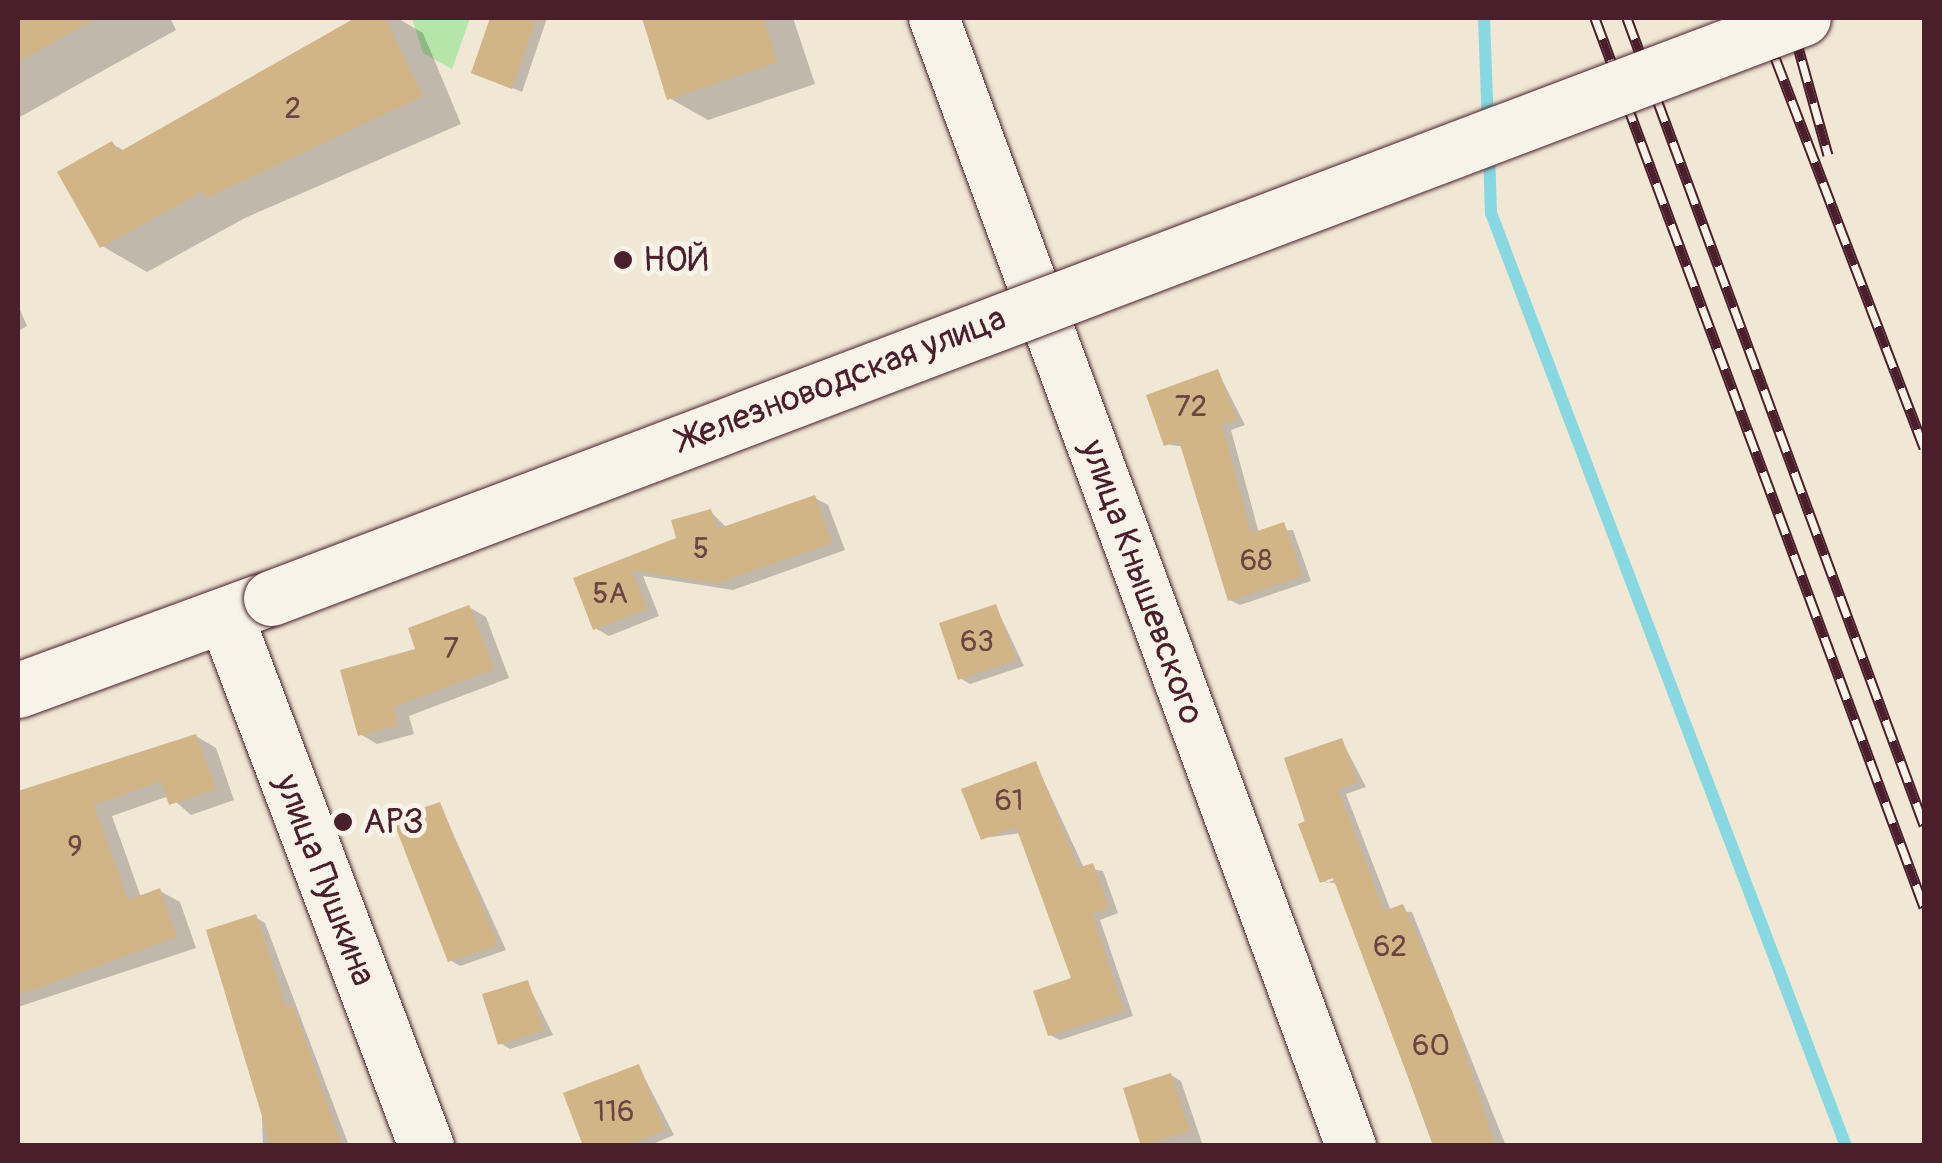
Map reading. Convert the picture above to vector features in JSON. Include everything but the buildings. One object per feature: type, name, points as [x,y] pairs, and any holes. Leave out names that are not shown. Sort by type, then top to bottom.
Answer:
[{"type":"main road","name":"Железноводская улица","points":[[18,690],[248,607],[1666,64],[1803,18]]},
{"type":"main road","name":"улица Пушкина","points":[[248,607],[426,1146]]},
{"type":"street","name":"улица Кнышевского","points":[[934,18],[1351,1146]]},
{"type":"green space","points":[[412,18],[470,18],[452,69],[423,53]]},
{"type":"waterway","points":[[1484,18],[1488,125]]},
{"type":"waterway","points":[[1489,150],[1491,213],[1846,1146]]},
{"type":"railway","points":[[1595,18],[1924,907]]},
{"type":"railway","points":[[1627,18],[1924,825]]},
{"type":"railway","points":[[1760,18],[1924,448]]},
{"type":"railway","points":[[1790,18],[1828,155]]},
{"type":"place","name":"НОЙ","points":[[623,260]]},
{"type":"place","name":"АРЗ","points":[[343,822]]}]
